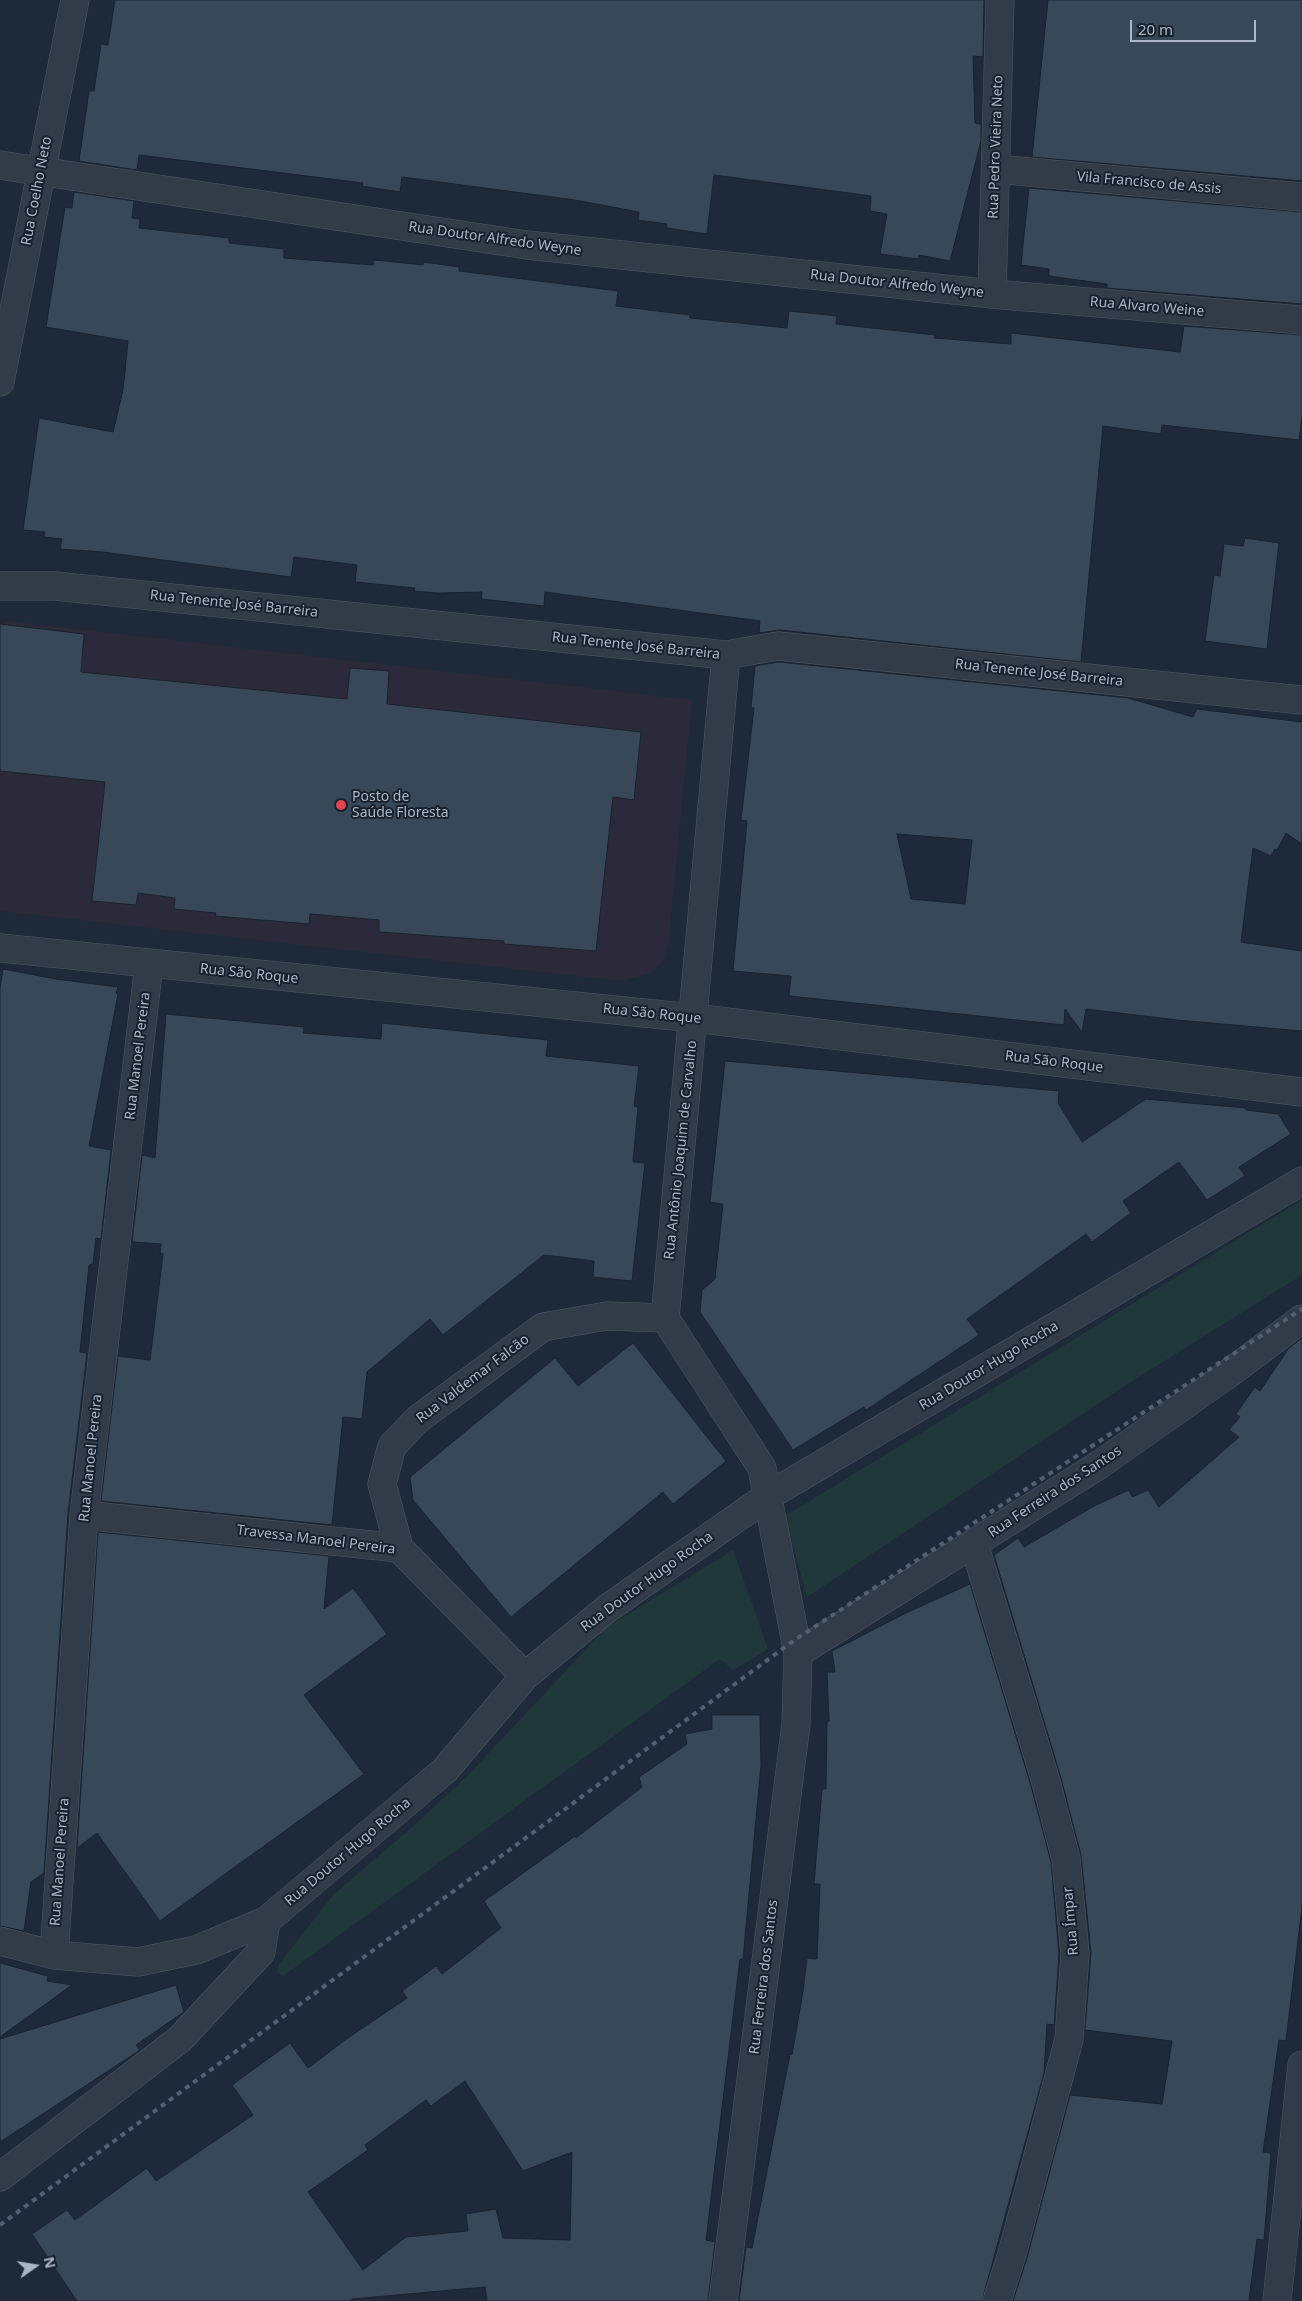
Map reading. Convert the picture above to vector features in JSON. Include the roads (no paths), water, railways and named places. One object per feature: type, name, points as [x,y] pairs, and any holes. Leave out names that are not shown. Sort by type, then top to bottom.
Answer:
[{"type":"street","name":"Rua Coelho Neto","points":[[0,382],[75,0]]},
{"type":"street","name":"Rua Pedro Vieira Neto","points":[[992,294],[1000,0]]},
{"type":"street","name":"Rua Doutor Alfredo Weyne","points":[[0,165],[527,245],[992,294]]},
{"type":"street","name":"Vila Francisco de Assis","points":[[996,169],[1302,197]]},
{"type":"street","name":"Rua Alvaro Weine","points":[[992,294],[1302,320]]},
{"type":"street","name":"Rua Tenente José Barreira","points":[[0,586],[54,586],[726,655],[778,646],[1302,700]]},
{"type":"street","name":"Rua Antônio Joaquim de Carvalho","points":[[665,1318],[726,655]]},
{"type":"street","name":"Rua São Roque","points":[[0,948],[694,1018],[1302,1092]]},
{"type":"street","name":"Rua Manoel Pereira","points":[[54,1955],[84,1515],[149,964]]},
{"type":"street","name":"Rua Doutor Hugo Rocha","points":[[0,1941],[54,1955],[138,1962],[196,1950],[266,1921],[445,1770],[525,1676],[608,1608],[768,1496],[1302,1181]]},
{"type":"street","name":"Rua Valdemar Falcão","points":[[399,1548],[382,1484],[392,1446],[418,1419],[543,1327],[607,1316],[665,1318]]},
{"type":"street","points":[[665,1318],[762,1468],[768,1496]]},
{"type":"street","name":"Rua Ferreira dos Santos","points":[[798,1653],[1099,1466],[1224,1378],[1302,1319]]},
{"type":"street","name":"Rua Ferreira dos Santos","points":[[723,2301],[796,1724],[798,1653],[768,1496]]},
{"type":"street","name":"Travessa Manoel Pereira","points":[[84,1515],[399,1548],[525,1676]]},
{"type":"street","name":"Rua Ímpar","points":[[974,1544],[1046,1782],[1066,1859],[1075,1954],[1069,2039],[1012,2254],[997,2301]]},
{"type":"street","points":[[0,2177],[180,2039],[261,1952],[266,1921]]},
{"type":"street","points":[[1277,2301],[1302,2065]]},
{"type":"railway","points":[[0,2225],[796,1639],[1302,1309]]},
{"type":"place","name":"Posto de Saúde Floresta","points":[[341,805]]}]
